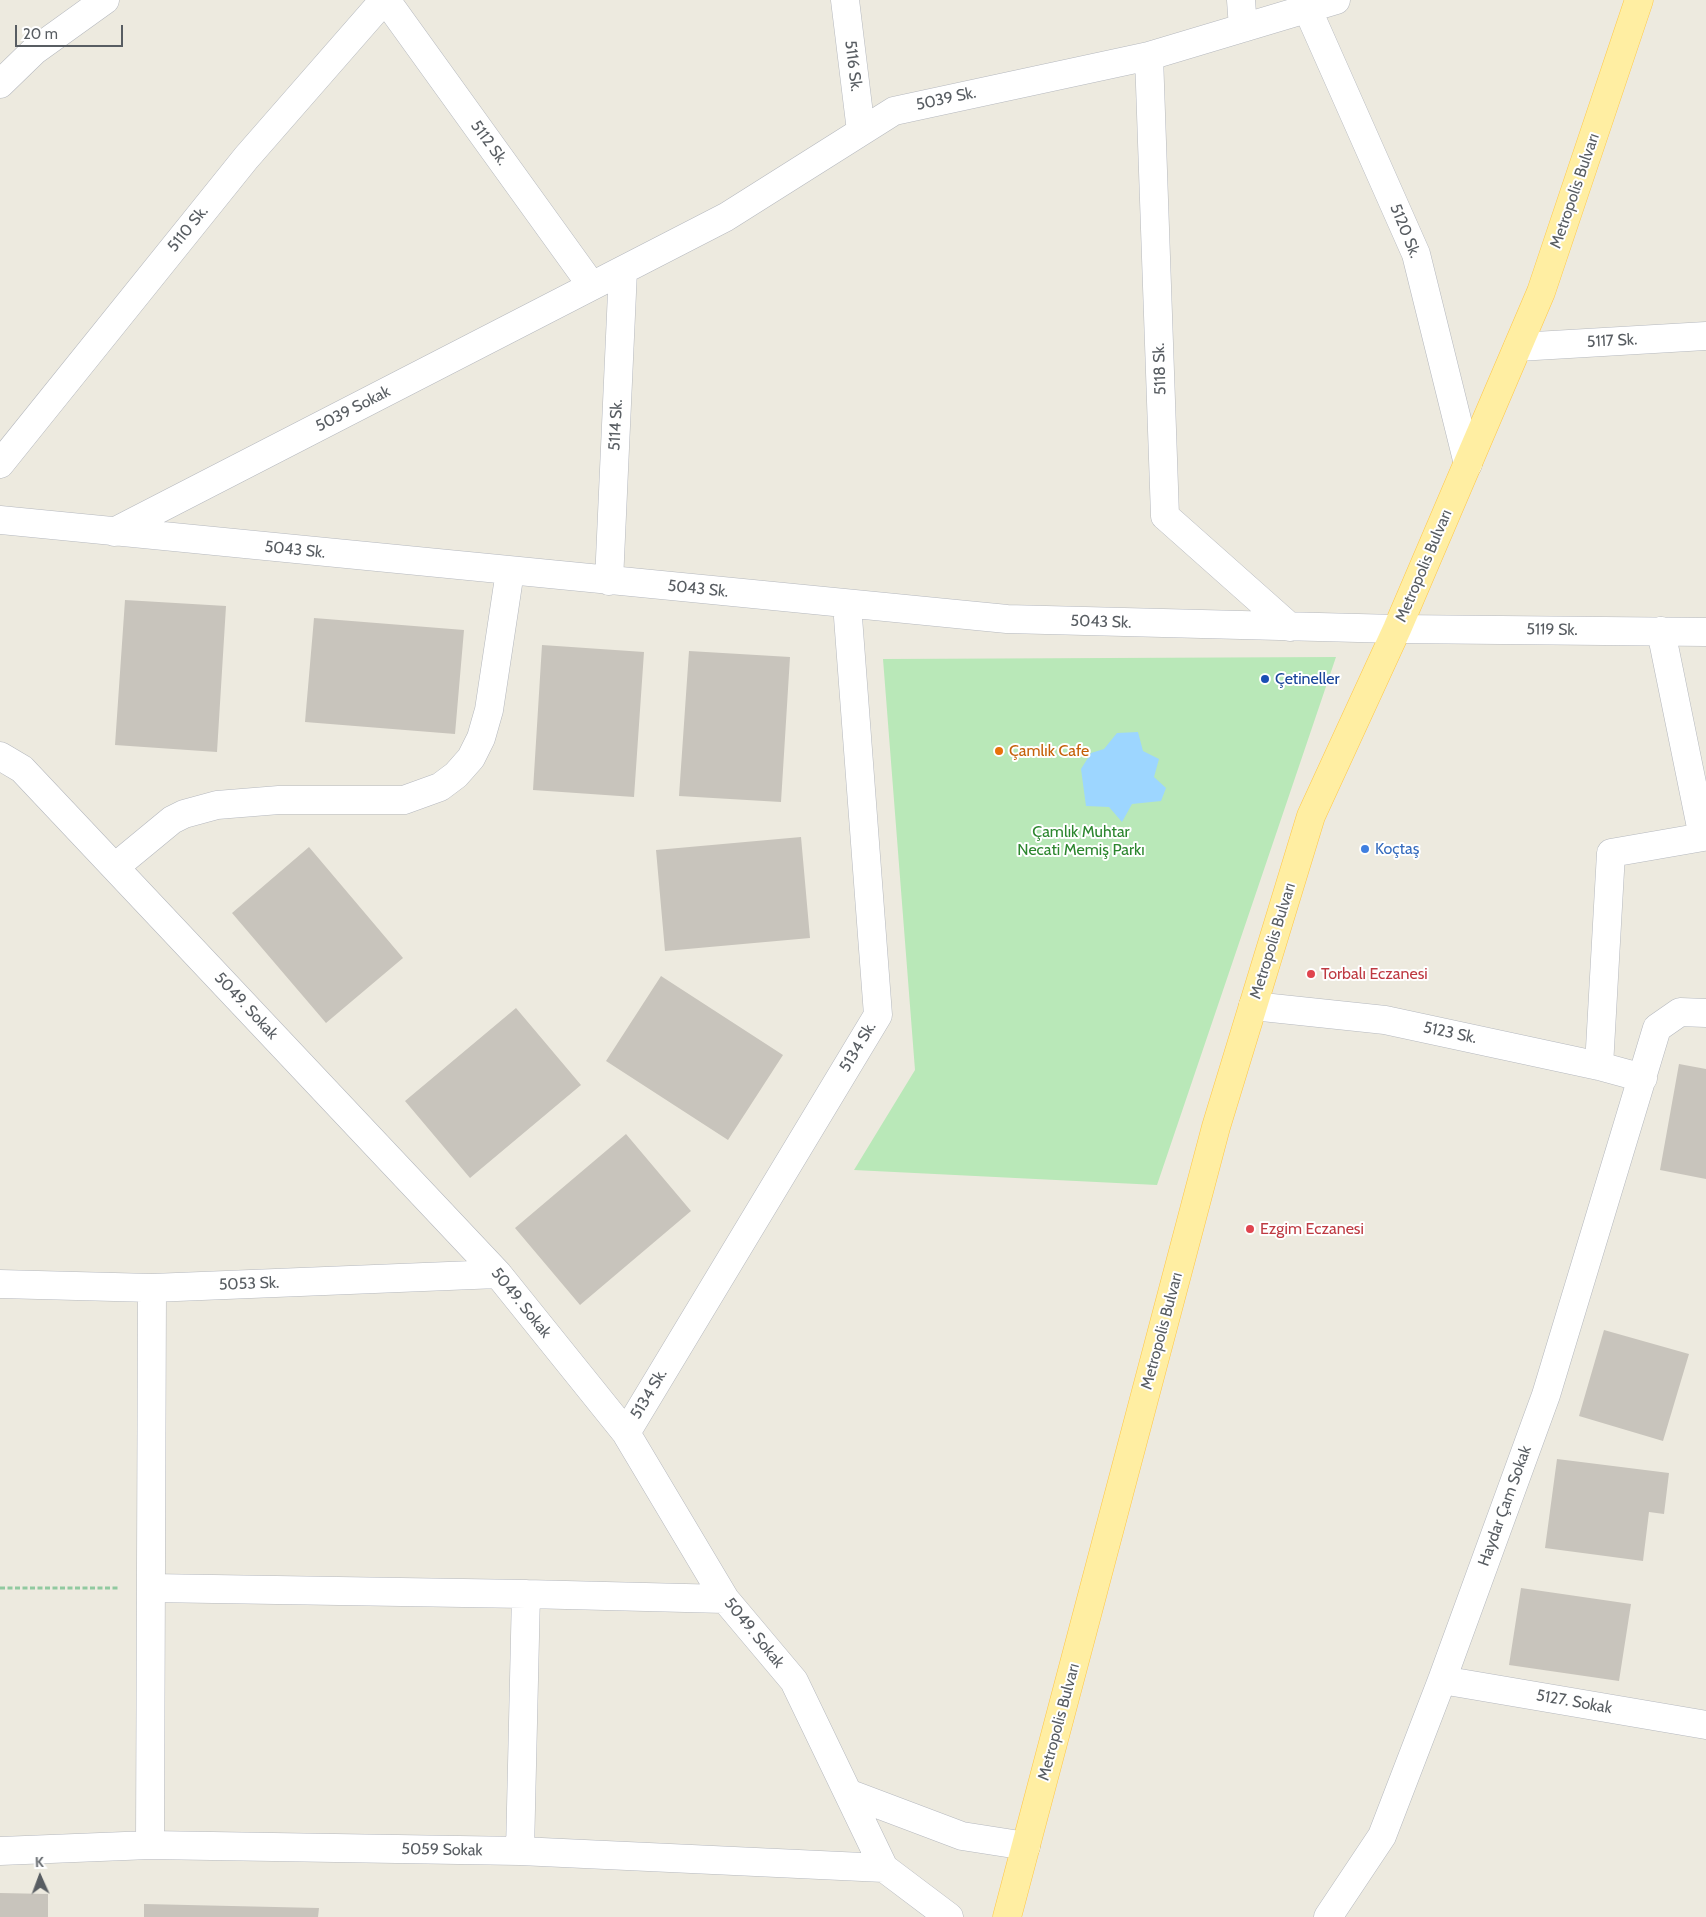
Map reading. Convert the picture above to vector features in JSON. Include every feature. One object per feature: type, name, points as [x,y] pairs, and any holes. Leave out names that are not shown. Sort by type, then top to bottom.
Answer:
[{"type":"main road","name":"Metropolis Bulvarı","points":[[1007,1917],[1216,1127],[1311,816],[1397,629],[1541,292],[1639,0]]},
{"type":"street","points":[[0,84],[34,50],[105,0]]},
{"type":"street","name":"5112 Sk.","points":[[385,0],[592,286]]},
{"type":"street","name":"5110 Sk.","points":[[0,464],[246,158],[385,0]]},
{"type":"street","name":"5116 Sk.","points":[[845,0],[861,131]]},
{"type":"street","points":[[1241,0],[1243,28]]},
{"type":"street","name":"5039 Sk.","points":[[592,286],[726,217],[894,110],[1149,56],[1336,0]]},
{"type":"street","name":"5120 Sk.","points":[[1308,8],[1416,254],[1468,464]]},
{"type":"street","name":"5118 Sk.","points":[[1149,56],[1165,516],[1290,626]]},
{"type":"street","name":"5114 Sk.","points":[[609,581],[623,270]]},
{"type":"street","name":"5039 Sokak","points":[[114,532],[592,286]]},
{"type":"street","name":"5117 Sk.","points":[[1518,347],[1706,336]]},
{"type":"street","name":"5043 Sk.","points":[[0,520],[1008,619],[1397,629]]},
{"type":"street","points":[[115,867],[172,820],[184,814],[217,805],[279,800],[404,800],[440,787],[456,775],[471,758],[481,738],[489,710],[510,571]]},
{"type":"street","name":"5134 Sk.","points":[[626,1433],[878,1015],[846,604]]},
{"type":"street","name":"5119 Sk.","points":[[1397,629],[1706,632]]},
{"type":"street","points":[[1599,1066],[1611,852],[1703,837],[1661,631]]},
{"type":"street","name":"5049. Sokak","points":[[0,756],[22,768],[498,1274],[626,1433],[725,1599],[794,1682],[884,1868],[949,1917]]},
{"type":"street","name":"5123 Sk.","points":[[1253,1006],[1385,1020],[1599,1066],[1643,1078]]},
{"type":"street","name":"Haydar Çam Sokak","points":[[1328,1917],[1382,1836],[1442,1680],[1546,1395],[1657,1028],[1680,1012],[1706,1013]]},
{"type":"street","name":"5053 Sk.","points":[[0,1284],[152,1288],[498,1274]]},
{"type":"street","points":[[150,1845],[152,1288]]},
{"type":"street","points":[[151,1588],[725,1599]]},
{"type":"street","points":[[520,1851],[526,1594]]},
{"type":"street","name":"5127. Sokak","points":[[1442,1680],[1706,1725]]},
{"type":"street","points":[[848,1793],[962,1836],[1026,1846]]},
{"type":"street","name":"5059 Sokak","points":[[0,1852],[150,1845],[520,1851],[884,1868]]},
{"type":"path","points":[[0,1588],[151,1588]]},
{"type":"green space","name":"Çamlık Muhtar Necati Memiş Parkı","points":[[1336,657],[1157,1185],[854,1170],[915,1070],[883,659]]},
{"type":"water","points":[[1138,732],[1143,751],[1159,759],[1154,777],[1166,788],[1161,801],[1132,804],[1122,822],[1109,807],[1086,806],[1081,769],[1091,753],[1104,749],[1117,733]]},
{"type":"building","points":[[125,600],[226,606],[217,752],[115,745]]},
{"type":"building","points":[[314,618],[464,630],[455,734],[305,722]]},
{"type":"building","points":[[542,645],[644,652],[634,797],[533,790]]},
{"type":"building","points":[[689,651],[790,657],[781,802],[679,796]]},
{"type":"building","points":[[801,837],[810,938],[665,951],[656,850]]},
{"type":"building","points":[[309,847],[403,958],[326,1023],[232,913]]},
{"type":"building","points":[[661,976],[783,1055],[728,1140],[606,1061]]},
{"type":"building","points":[[516,1008],[581,1085],[470,1178],[405,1101]]},
{"type":"building","points":[[1679,1064],[1706,1069],[1706,1179],[1660,1170]]},
{"type":"building","points":[[626,1134],[691,1211],[580,1305],[515,1228]]},
{"type":"building","points":[[1604,1330],[1689,1354],[1663,1441],[1579,1416]]},
{"type":"building","points":[[1557,1459],[1669,1473],[1664,1514],[1649,1512],[1643,1561],[1545,1548]]},
{"type":"building","points":[[1521,1588],[1631,1604],[1619,1681],[1509,1665]]},
{"type":"building","points":[[0,1893],[48,1894],[48,1917],[0,1917]]},
{"type":"building","points":[[144,1904],[319,1908],[318,1917],[144,1917]]},
{"type":"place","name":"Çetineller","points":[[1265,679]]},
{"type":"place","name":"Çamlık Cafe","points":[[999,751]]},
{"type":"place","name":"Koçtaş","points":[[1365,849]]},
{"type":"place","name":"Torbalı Eczanesi","points":[[1311,974]]},
{"type":"place","name":"Ezgim Eczanesi","points":[[1250,1229]]}]
